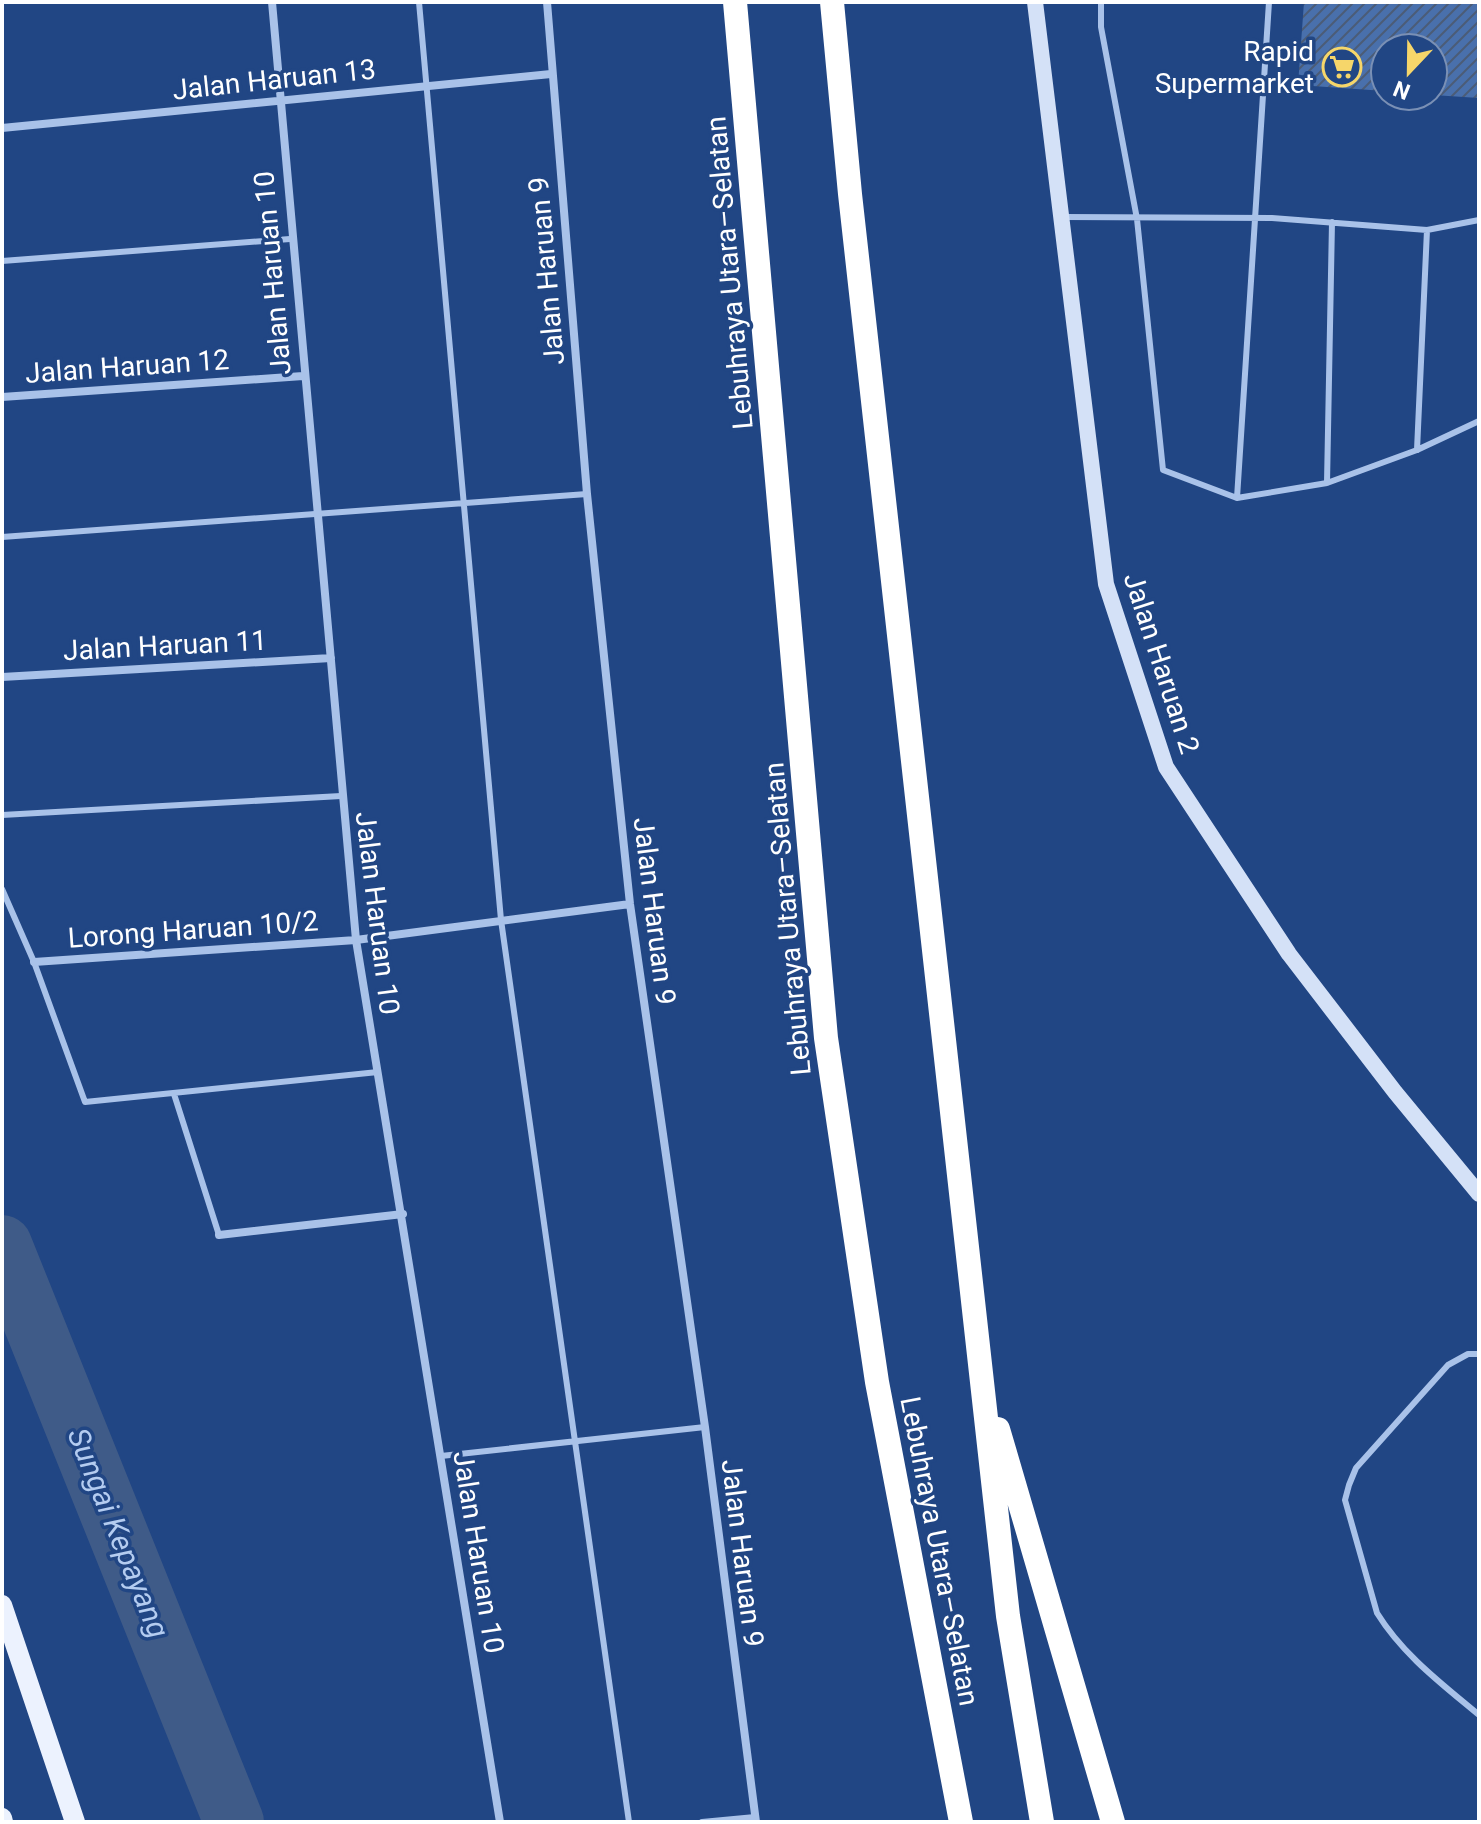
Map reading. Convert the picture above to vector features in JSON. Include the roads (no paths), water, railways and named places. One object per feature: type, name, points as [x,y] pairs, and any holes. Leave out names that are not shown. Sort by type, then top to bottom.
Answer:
[{"type":"highway","name":"Lebuhraya Utara–Selatan","points":[[735,2],[826,1038],[877,1382],[961,1822]]},
{"type":"highway","name":"Lebuhraya Utara–Selatan","points":[[832,2],[850,194],[1008,1616],[1042,1822]]},
{"type":"highway","points":[[980,1365],[1113,1822]]},
{"type":"main road","name":"Jalan Haruan 2","points":[[1035,2],[1106,584],[1166,767],[1289,954],[1395,1092],[1479,1194]]},
{"type":"main road","points":[[2,1605],[75,1822]]},
{"type":"street","name":"Jalan Haruan 10","points":[[272,2],[290,239],[356,940],[500,1822]]},
{"type":"street","name":"Jalan Haruan 9","points":[[547,2],[587,494],[630,904],[705,1427],[755,1819]]},
{"type":"street","name":"Jalan Haruan 13","points":[[2,128],[551,74]]},
{"type":"street","name":"Jalan Haruan 12","points":[[2,397],[303,376]]},
{"type":"street","name":"Jalan Haruan 11","points":[[2,677],[331,658]]},
{"type":"street","name":"Lorong Haruan 10/2","points":[[34,962],[356,940],[630,904]]},
{"type":"street","points":[[219,1235],[403,1214]]},
{"type":"lane","points":[[419,2],[501,920],[629,1822]]},
{"type":"lane","points":[[1101,2],[1101,27],[1137,219],[1163,470],[1237,498],[1327,483],[1417,450],[1479,421]]},
{"type":"lane","points":[[1237,498],[1269,2]]},
{"type":"lane","points":[[1059,217],[1253,218],[1427,230],[1479,220]]},
{"type":"lane","points":[[1327,483],[1332,222]]},
{"type":"lane","points":[[1417,450],[1427,230]]},
{"type":"lane","points":[[2,261],[290,239]]},
{"type":"lane","points":[[2,537],[587,494]]},
{"type":"lane","points":[[2,815],[341,796]]},
{"type":"lane","points":[[2,889],[34,962],[85,1102],[378,1072]]},
{"type":"lane","points":[[174,1094],[219,1235]]},
{"type":"lane","points":[[1479,1354],[1468,1354],[1448,1365],[1356,1468],[1345,1500],[1377,1613],[1403,1650],[1479,1715]]},
{"type":"lane","points":[[441,1456],[705,1427]]},
{"type":"lane","points":[[702,1822],[755,1819]]},
{"type":"waterway","name":"Sungai Kepayang","points":[[2,1245],[234,1822]]},
{"type":"place","name":"Rapid Supermarket","points":[[1342,67]]}]
